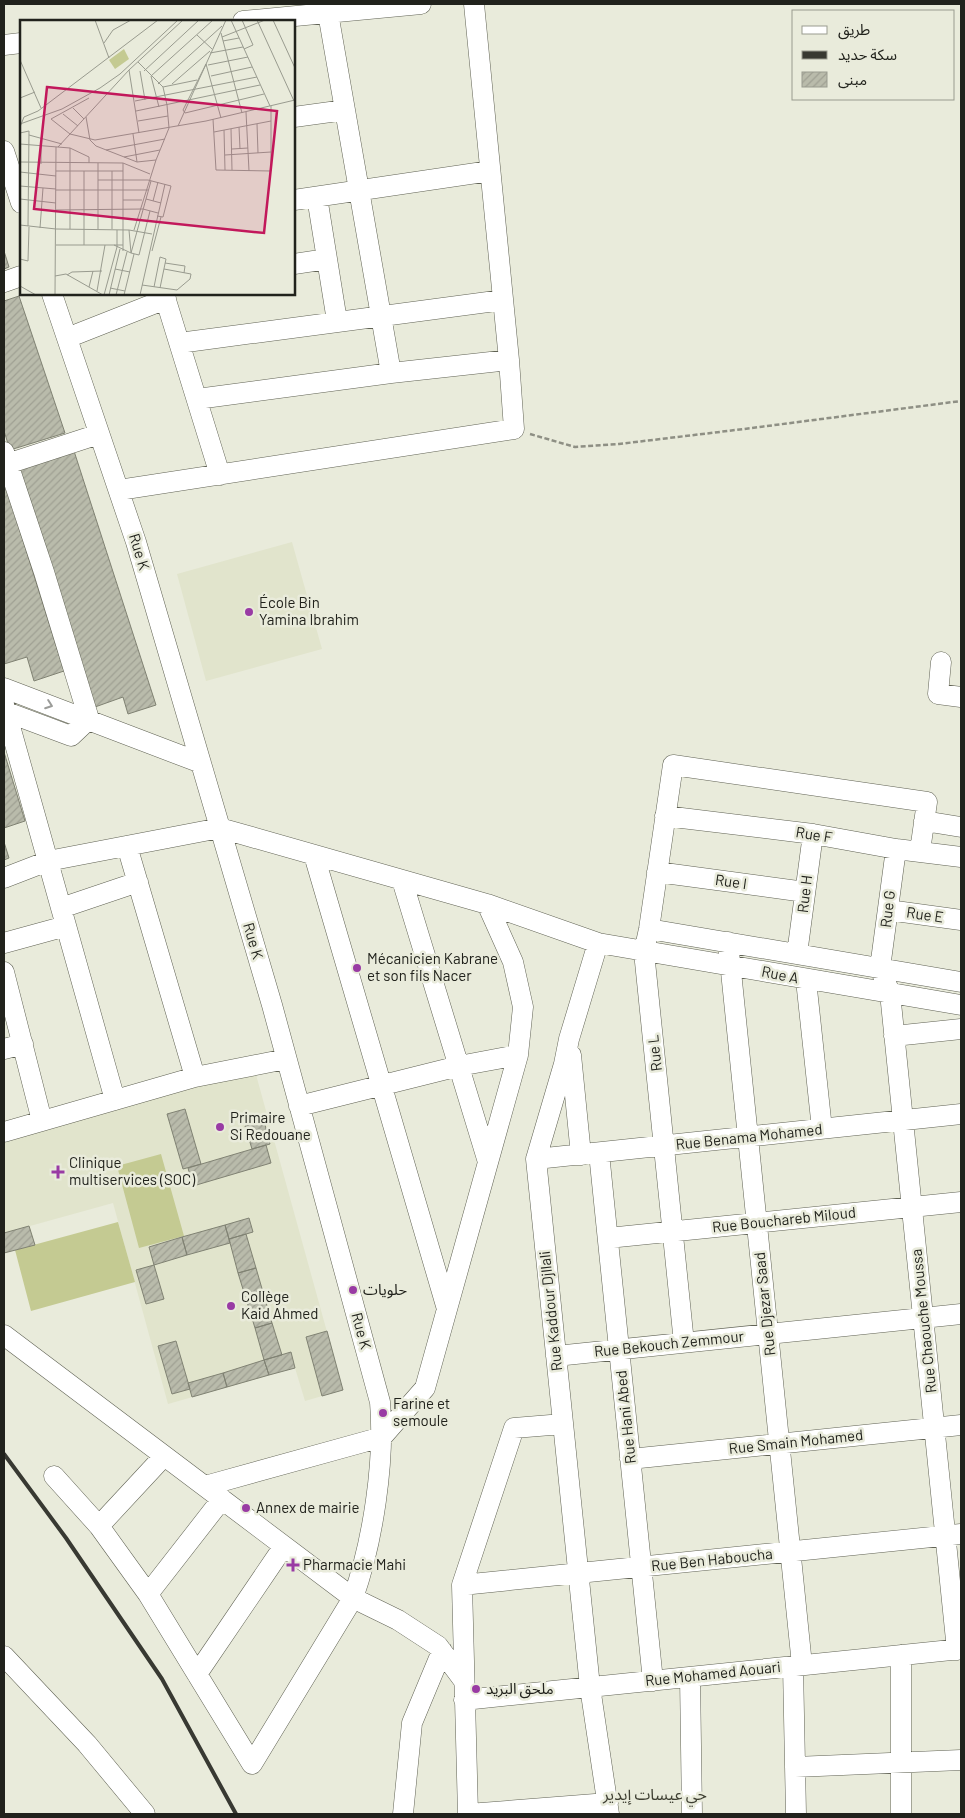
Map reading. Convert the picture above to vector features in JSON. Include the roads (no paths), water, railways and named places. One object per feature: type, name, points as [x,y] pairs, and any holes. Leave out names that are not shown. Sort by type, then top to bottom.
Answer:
[{"type":"street","points":[[254,20],[421,4]]},
{"type":"street","points":[[119,490],[514,429],[474,4]]},
{"type":"street","points":[[328,13],[392,373]]},
{"type":"street","points":[[4,45],[20,43]]},
{"type":"street","points":[[295,117],[345,110]]},
{"type":"street","points":[[4,151],[20,200]]},
{"type":"street","points":[[295,200],[490,171]]},
{"type":"street","points":[[316,197],[337,321]]},
{"type":"street","points":[[295,264],[327,260]]},
{"type":"street","points":[[4,282],[20,276]]},
{"type":"street","name":"Rue K","points":[[52,295],[119,490],[201,763],[286,1059],[380,1402],[382,1437],[378,1483],[363,1568],[353,1598],[252,1764],[197,1674]]},
{"type":"street","points":[[67,338],[165,297],[220,474]]},
{"type":"street","points":[[179,343],[503,300]]},
{"type":"street","points":[[197,399],[392,373],[509,360]]},
{"type":"street","points":[[89,719],[44,572],[5,460],[99,434]]},
{"type":"street","points":[[942,662],[938,694],[961,697]]},
{"type":"street","points":[[4,688],[201,763]]},
{"type":"street","points":[[4,709],[71,736],[89,719]]},
{"type":"street","points":[[4,709],[115,1100]]},
{"type":"street","name":"Rue L","points":[[684,1343],[644,952],[649,930],[672,765],[927,802],[924,821]]},
{"type":"street","name":"Rue F","points":[[665,816],[813,834],[896,849],[961,857]]},
{"type":"street","points":[[920,851],[924,821],[961,827]]},
{"type":"street","points":[[4,878],[48,861],[220,828]]},
{"type":"street","name":"Rue A","points":[[220,828],[487,904],[598,943],[961,1005]]},
{"type":"street","name":"Rue H","points":[[813,834],[805,892],[802,955],[822,1129]]},
{"type":"street","points":[[127,846],[195,1077]]},
{"type":"street","name":"Rue G","points":[[880,968],[896,849]]},
{"type":"street","points":[[314,855],[447,1309]]},
{"type":"street","name":"Rue I","points":[[657,872],[805,892]]},
{"type":"street","points":[[402,880],[488,1162]]},
{"type":"street","points":[[4,943],[138,882]]},
{"type":"street","points":[[205,1486],[382,1437],[425,1388],[518,1055],[523,1007],[513,962],[487,904]]},
{"type":"street","name":"Rue E","points":[[888,910],[961,920]]},
{"type":"street","points":[[649,930],[961,982]]},
{"type":"street","name":"Rue Djezar Saad","points":[[728,942],[791,1552],[798,1666],[795,1766],[796,1814]]},
{"type":"street","name":"Rue Kaddour Djllali","points":[[598,943],[569,1039],[564,1064],[536,1160],[590,1687],[608,1809]]},
{"type":"street","name":"Rue Chaouche Moussa","points":[[880,968],[890,993],[934,1428],[953,1535],[959,1649]]},
{"type":"street","points":[[4,972],[13,1047],[42,1121]]},
{"type":"street","points":[[894,1036],[961,1029]]},
{"type":"street","name":"Rue Hani Abed","points":[[569,1039],[590,1154],[608,1238],[653,1681]]},
{"type":"street","points":[[299,1106],[459,1066],[518,1055]]},
{"type":"street","points":[[4,1132],[195,1077],[286,1059]]},
{"type":"street","name":"Rue Benama Mohamed","points":[[536,1160],[961,1114]]},
{"type":"street","name":"Rue Bouchareb Miloud","points":[[608,1238],[961,1202]]},
{"type":"street","name":"Rue Bekouch Zemmour","points":[[556,1356],[961,1314]]},
{"type":"street","points":[[4,1336],[353,1598],[398,1620],[438,1646],[464,1690]]},
{"type":"street","points":[[563,1424],[514,1428],[462,1586],[468,1814],[608,1809]]},
{"type":"street","name":"Rue Smain Mohamed","points":[[630,1459],[961,1425]]},
{"type":"street","points":[[99,1526],[164,1456]]},
{"type":"street","points":[[54,1476],[99,1526],[148,1594],[197,1674],[284,1546]]},
{"type":"street","points":[[148,1594],[222,1499]]},
{"type":"street","name":"Rue Ben Haboucha","points":[[462,1586],[953,1535]]},
{"type":"street","name":"Rue Mohamed Aouari","points":[[464,1690],[590,1687],[959,1649]]},
{"type":"street","points":[[403,1814],[412,1723],[442,1650]]},
{"type":"street","points":[[901,1655],[901,1814]]},
{"type":"street","points":[[4,1656],[87,1744],[145,1814]]},
{"type":"street","points":[[690,1677],[692,1814]]},
{"type":"street","points":[[795,1766],[961,1760]]},
{"type":"railway","points":[[4,1454],[66,1538],[162,1679],[236,1814]]},
{"type":"place","name":"École Bin Yamina Ibrahim","points":[[249,612]]},
{"type":"place","name":"Mécanicien Kabrane et son fils Nacer","points":[[357,968]]},
{"type":"place","name":"Primaire Si Redouane","points":[[220,1127]]},
{"type":"place","name":"Clinique multiservices (SOC)","points":[[58,1172]]},
{"type":"place","name":"حلويات","points":[[353,1290]]},
{"type":"place","name":"Collège Kaid Ahmed","points":[[231,1306]]},
{"type":"place","name":"Farine et semoule","points":[[383,1413]]},
{"type":"place","name":"Annex de mairie","points":[[246,1508]]},
{"type":"place","name":"Pharmacie Mahi","points":[[293,1565]]},
{"type":"place","name":"ملحق البريد","points":[[476,1689]]},
{"type":"district","name":"حي عيسات إيدير","points":[[655,1794]]}]
